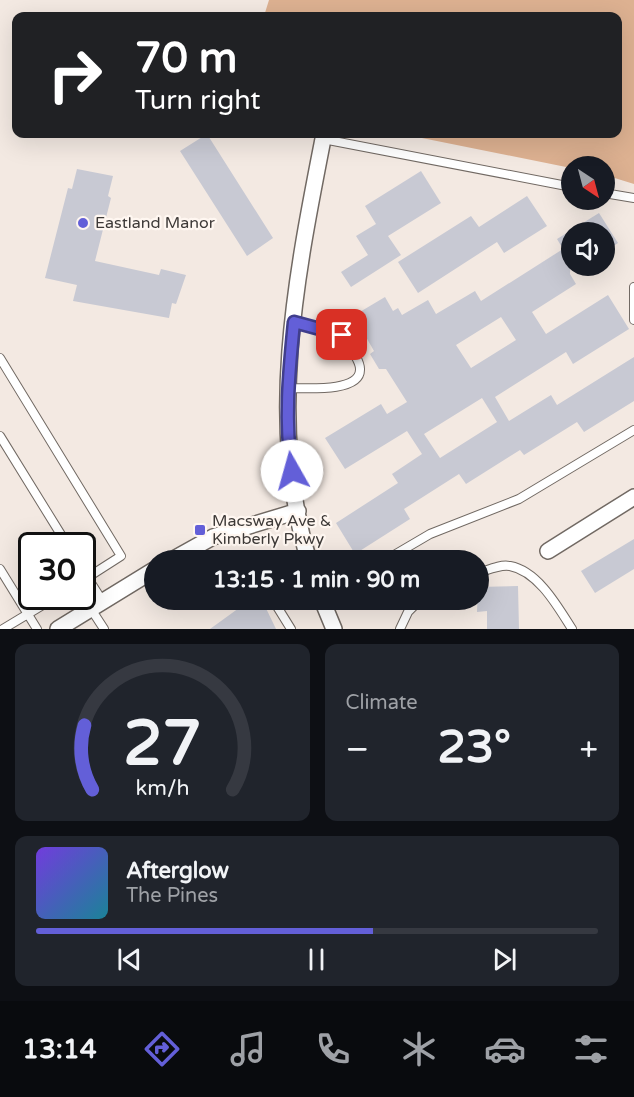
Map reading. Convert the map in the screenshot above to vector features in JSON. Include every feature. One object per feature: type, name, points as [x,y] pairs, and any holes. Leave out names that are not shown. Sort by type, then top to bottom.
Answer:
[{"type":"street","points":[[307,550],[289,451],[287,388],[297,276],[324,138]]},
{"type":"street","points":[[548,551],[634,497]]},
{"type":"street","points":[[192,550],[213,537],[298,512]]},
{"type":"street","points":[[65,627],[144,576]]},
{"type":"street","points":[[326,610],[334,629]]},
{"type":"lane","points":[[334,138],[561,185]]},
{"type":"lane","points":[[615,195],[634,198]]},
{"type":"lane","points":[[634,287],[634,320]]},
{"type":"lane","points":[[287,388],[342,387],[351,384],[359,376],[361,367],[342,335],[294,322]]},
{"type":"lane","points":[[0,358],[122,556],[96,572]]},
{"type":"lane","points":[[403,550],[430,534],[519,499],[634,430]]},
{"type":"lane","points":[[0,436],[59,532]]},
{"type":"lane","points":[[489,570],[509,565],[520,569],[539,583],[572,629]]},
{"type":"lane","points":[[0,569],[38,629]]},
{"type":"lane","points":[[97,605],[104,629]]},
{"type":"lane","points":[[3,629],[35,610]]},
{"type":"lane","points":[[279,610],[291,629]]},
{"type":"lane","points":[[400,629],[410,610]]},
{"type":"shaded area","points":[[269,0],[634,0],[634,184],[615,178],[615,156],[561,156],[561,166],[422,138],[622,138],[622,12],[265,12]]},
{"type":"building","points":[[201,138],[210,138],[273,238],[247,256],[180,151]]},
{"type":"building","name":"Eastland Manor","points":[[77,169],[113,176],[108,196],[111,198],[95,261],[159,275],[161,269],[186,275],[176,304],[172,303],[169,318],[73,301],[77,285],[45,278],[68,188],[72,189]]},
{"type":"building","points":[[421,171],[441,203],[388,236],[401,255],[351,287],[341,272],[368,255],[356,236],[376,224],[365,206]]},
{"type":"building","points":[[527,196],[547,226],[504,253],[497,242],[418,293],[398,262],[471,216],[479,227]]},
{"type":"building","points":[[599,213],[605,222],[584,222]]},
{"type":"building","points":[[561,250],[561,276],[571,276],[576,284],[532,312],[546,334],[608,295],[629,329],[573,364],[566,352],[495,397],[509,421],[551,395],[557,405],[634,357],[634,401],[584,432],[577,422],[524,455],[520,450],[466,484],[459,474],[404,509],[410,519],[361,550],[353,550],[336,523],[398,483],[392,474],[422,454],[407,431],[345,469],[325,438],[381,404],[387,414],[407,402],[386,369],[379,369],[370,354],[374,351],[362,330],[357,333],[348,319],[385,297],[393,311],[398,308],[402,315],[428,300],[436,314],[475,291],[481,301]],"holes":[[[501,317],[516,340],[471,368],[456,345]],[[482,398],[497,422],[440,458],[424,434]]]},
{"type":"building","points":[[634,539],[634,569],[595,593],[581,571]]},
{"type":"building","points":[[518,586],[519,629],[487,629],[487,611],[477,612],[477,610],[489,610],[489,587]]},
{"type":"building","points":[[236,610],[267,610],[276,629],[210,629]]},
{"type":"place","name":"Eastland Manor","points":[[83,223]]},
{"type":"place","name":"Macsway Ave & Kimberly Pkwy","points":[[200,530]]},
{"type":"route","points":[[292,471],[287,388],[294,322],[336,331],[342,335]]}]
